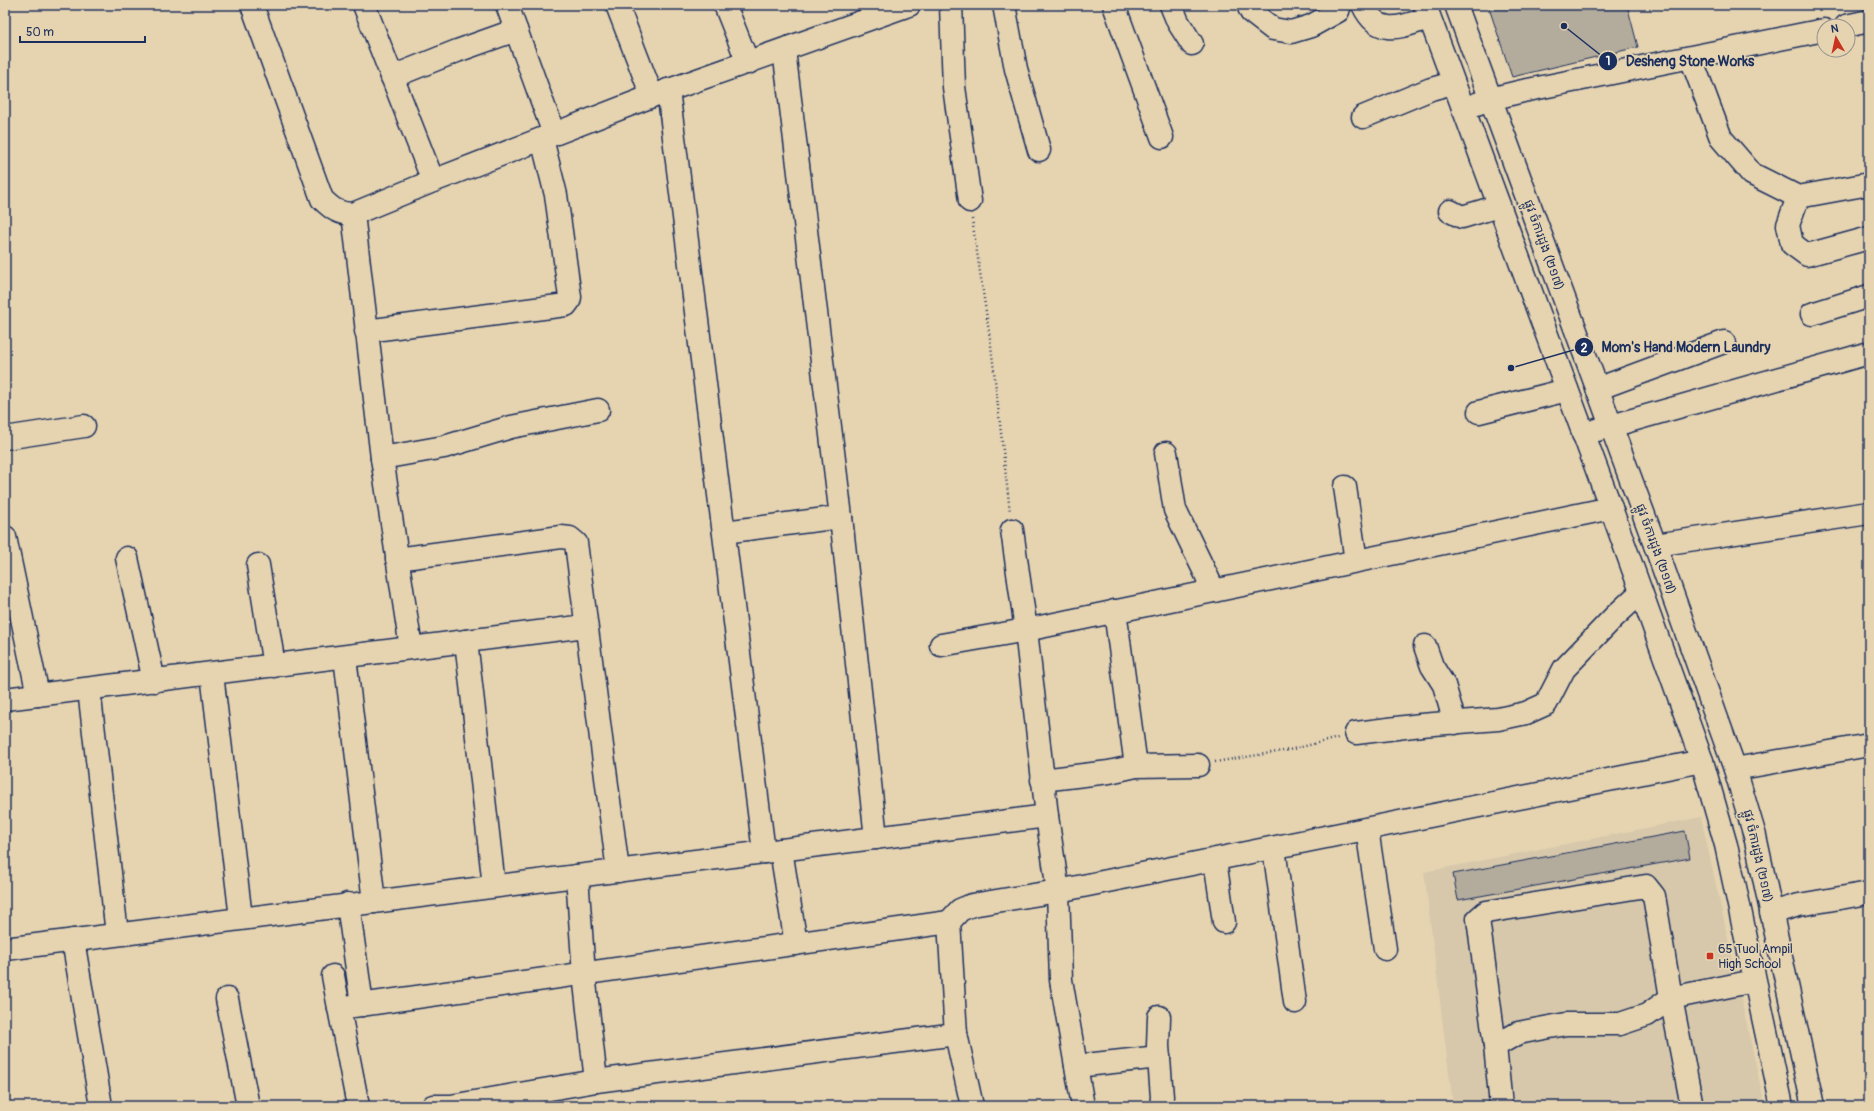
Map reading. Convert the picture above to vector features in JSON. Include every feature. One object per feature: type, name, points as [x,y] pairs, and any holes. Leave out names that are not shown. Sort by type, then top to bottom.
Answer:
[{"type":"street","points":[[252,5],[322,198],[336,211],[344,214],[353,214],[433,181],[660,93],[909,5]]},
{"type":"street","points":[[364,5],[433,181]]},
{"type":"street","points":[[366,331],[566,305],[568,303],[570,297],[548,136],[507,5]]},
{"type":"street","points":[[617,5],[660,93],[724,532],[773,851],[796,944]]},
{"type":"street","points":[[725,5],[748,63]]},
{"type":"street","points":[[951,5],[954,87],[970,201]]},
{"type":"street","points":[[1004,5],[1016,69],[1039,150]]},
{"type":"street","points":[[1114,5],[1162,137]]},
{"type":"street","points":[[1171,5],[1178,22],[1192,44]]},
{"type":"street","points":[[1248,5],[1251,12],[1272,30],[1292,32],[1311,26],[1338,11],[1340,5]]},
{"type":"street","points":[[1363,5],[1366,12],[1380,25],[1394,29],[1427,12],[1611,508],[1702,761],[1726,845],[1782,1106]]},
{"type":"street","name":"ផ្លូវ ចំការដូង (២១៧)","points":[[1456,5],[1655,545],[1735,769],[1755,836],[1813,1106]]},
{"type":"street","points":[[1856,24],[1869,21]]},
{"type":"street","points":[[392,76],[457,50],[516,30]]},
{"type":"street","points":[[1463,109],[1490,99],[1523,91],[1816,32]]},
{"type":"street","points":[[784,50],[841,517],[876,838]]},
{"type":"street","points":[[1691,58],[1721,138],[1752,174],[1798,197],[1869,184]]},
{"type":"street","points":[[1363,117],[1431,89],[1453,83]]},
{"type":"street","points":[[1798,197],[1788,224],[1792,244],[1807,255],[1869,238]]},
{"type":"street","points":[[1450,211],[1462,217],[1499,206]]},
{"type":"street","points":[[353,214],[382,458],[411,648]]},
{"type":"street","points":[[1812,314],[1869,296]]},
{"type":"street","points":[[1598,389],[1724,342]]},
{"type":"street","points":[[1583,434],[1869,353]]},
{"type":"street","points":[[1479,412],[1567,390]]},
{"type":"street","points":[[382,458],[444,447],[511,427],[598,410]]},
{"type":"street","points":[[5,438],[84,426]]},
{"type":"street","points":[[1166,453],[1175,510],[1214,591]]},
{"type":"street","points":[[1345,487],[1356,561]]},
{"type":"street","points":[[941,645],[1026,630],[1611,508]]},
{"type":"street","points":[[1655,545],[1869,513]]},
{"type":"street","points":[[724,532],[841,517]]},
{"type":"street","points":[[1012,530],[1026,630],[1042,780],[1058,891],[1061,980],[1083,1106]]},
{"type":"street","points":[[5,537],[38,695]]},
{"type":"street","points":[[397,559],[561,537],[570,538],[576,543],[618,871]]},
{"type":"street","points":[[127,558],[154,681]]},
{"type":"street","points":[[258,565],[274,666]]},
{"type":"street","points":[[1356,733],[1421,725],[1498,719],[1526,713],[1546,704],[1564,669],[1614,617],[1641,592]]},
{"type":"street","points":[[1115,611],[1136,766]]},
{"type":"street","points":[[5,699],[90,690],[586,626]]},
{"type":"street","points":[[466,641],[494,886]]},
{"type":"street","points":[[1425,646],[1432,666],[1444,685],[1455,723]]},
{"type":"street","points":[[346,657],[374,902]]},
{"type":"street","points":[[212,674],[242,918]]},
{"type":"street","points":[[90,690],[117,934]]},
{"type":"street","points":[[1735,769],[1869,745]]},
{"type":"street","points":[[338,1008],[949,922],[960,910],[972,905],[1058,891],[1702,761]]},
{"type":"street","points":[[1042,780],[1109,772],[1136,766],[1198,765]]},
{"type":"street","points":[[5,948],[1047,816]]},
{"type":"street","points":[[1367,829],[1385,949]]},
{"type":"street","points":[[1274,848],[1295,1002]]},
{"type":"street","points":[[1215,860],[1224,922]]},
{"type":"street","points":[[577,876],[584,974],[596,1081]]},
{"type":"street","points":[[1500,1106],[1495,1046],[1478,919],[1486,912],[1646,886],[1654,896],[1671,998],[1692,1106]]},
{"type":"street","points":[[1771,913],[1799,905],[1869,893]]},
{"type":"street","points":[[348,904],[362,1005]]},
{"type":"street","points":[[949,922],[956,1034],[972,1106]]},
{"type":"street","points":[[73,940],[101,1106]]},
{"type":"street","points":[[1495,1046],[1518,1033],[1566,1024],[1620,1024],[1646,1015],[1671,998],[1784,975]]},
{"type":"street","points":[[332,976],[358,1106]]},
{"type":"street","points":[[227,999],[248,1106]]},
{"type":"street","points":[[1159,1017],[1159,1057],[1162,1097],[1161,1106]]},
{"type":"street","points":[[434,1106],[451,1106],[596,1081],[956,1034]]},
{"type":"street","points":[[1076,1066],[1159,1057]]},
{"type":"path","points":[[970,201],[991,345],[1012,530]]},
{"type":"path","points":[[1198,765],[1289,750],[1327,742],[1356,733]]},
{"type":"shaded area","points":[[1701,817],[1765,1106],[1453,1106],[1424,872]]},
{"type":"building","points":[[1488,5],[1627,5],[1638,47],[1512,77]]},
{"type":"building","points":[[1685,831],[1690,858],[1458,900],[1453,874]]},
{"type":"place","name":"Desheng Stone Works","points":[[1564,26]]},
{"type":"place","name":"Mom's Hand Modern Laundry","points":[[1511,368]]},
{"type":"place","name":"65 Tuol Ampil High School","points":[[1710,956]]}]
